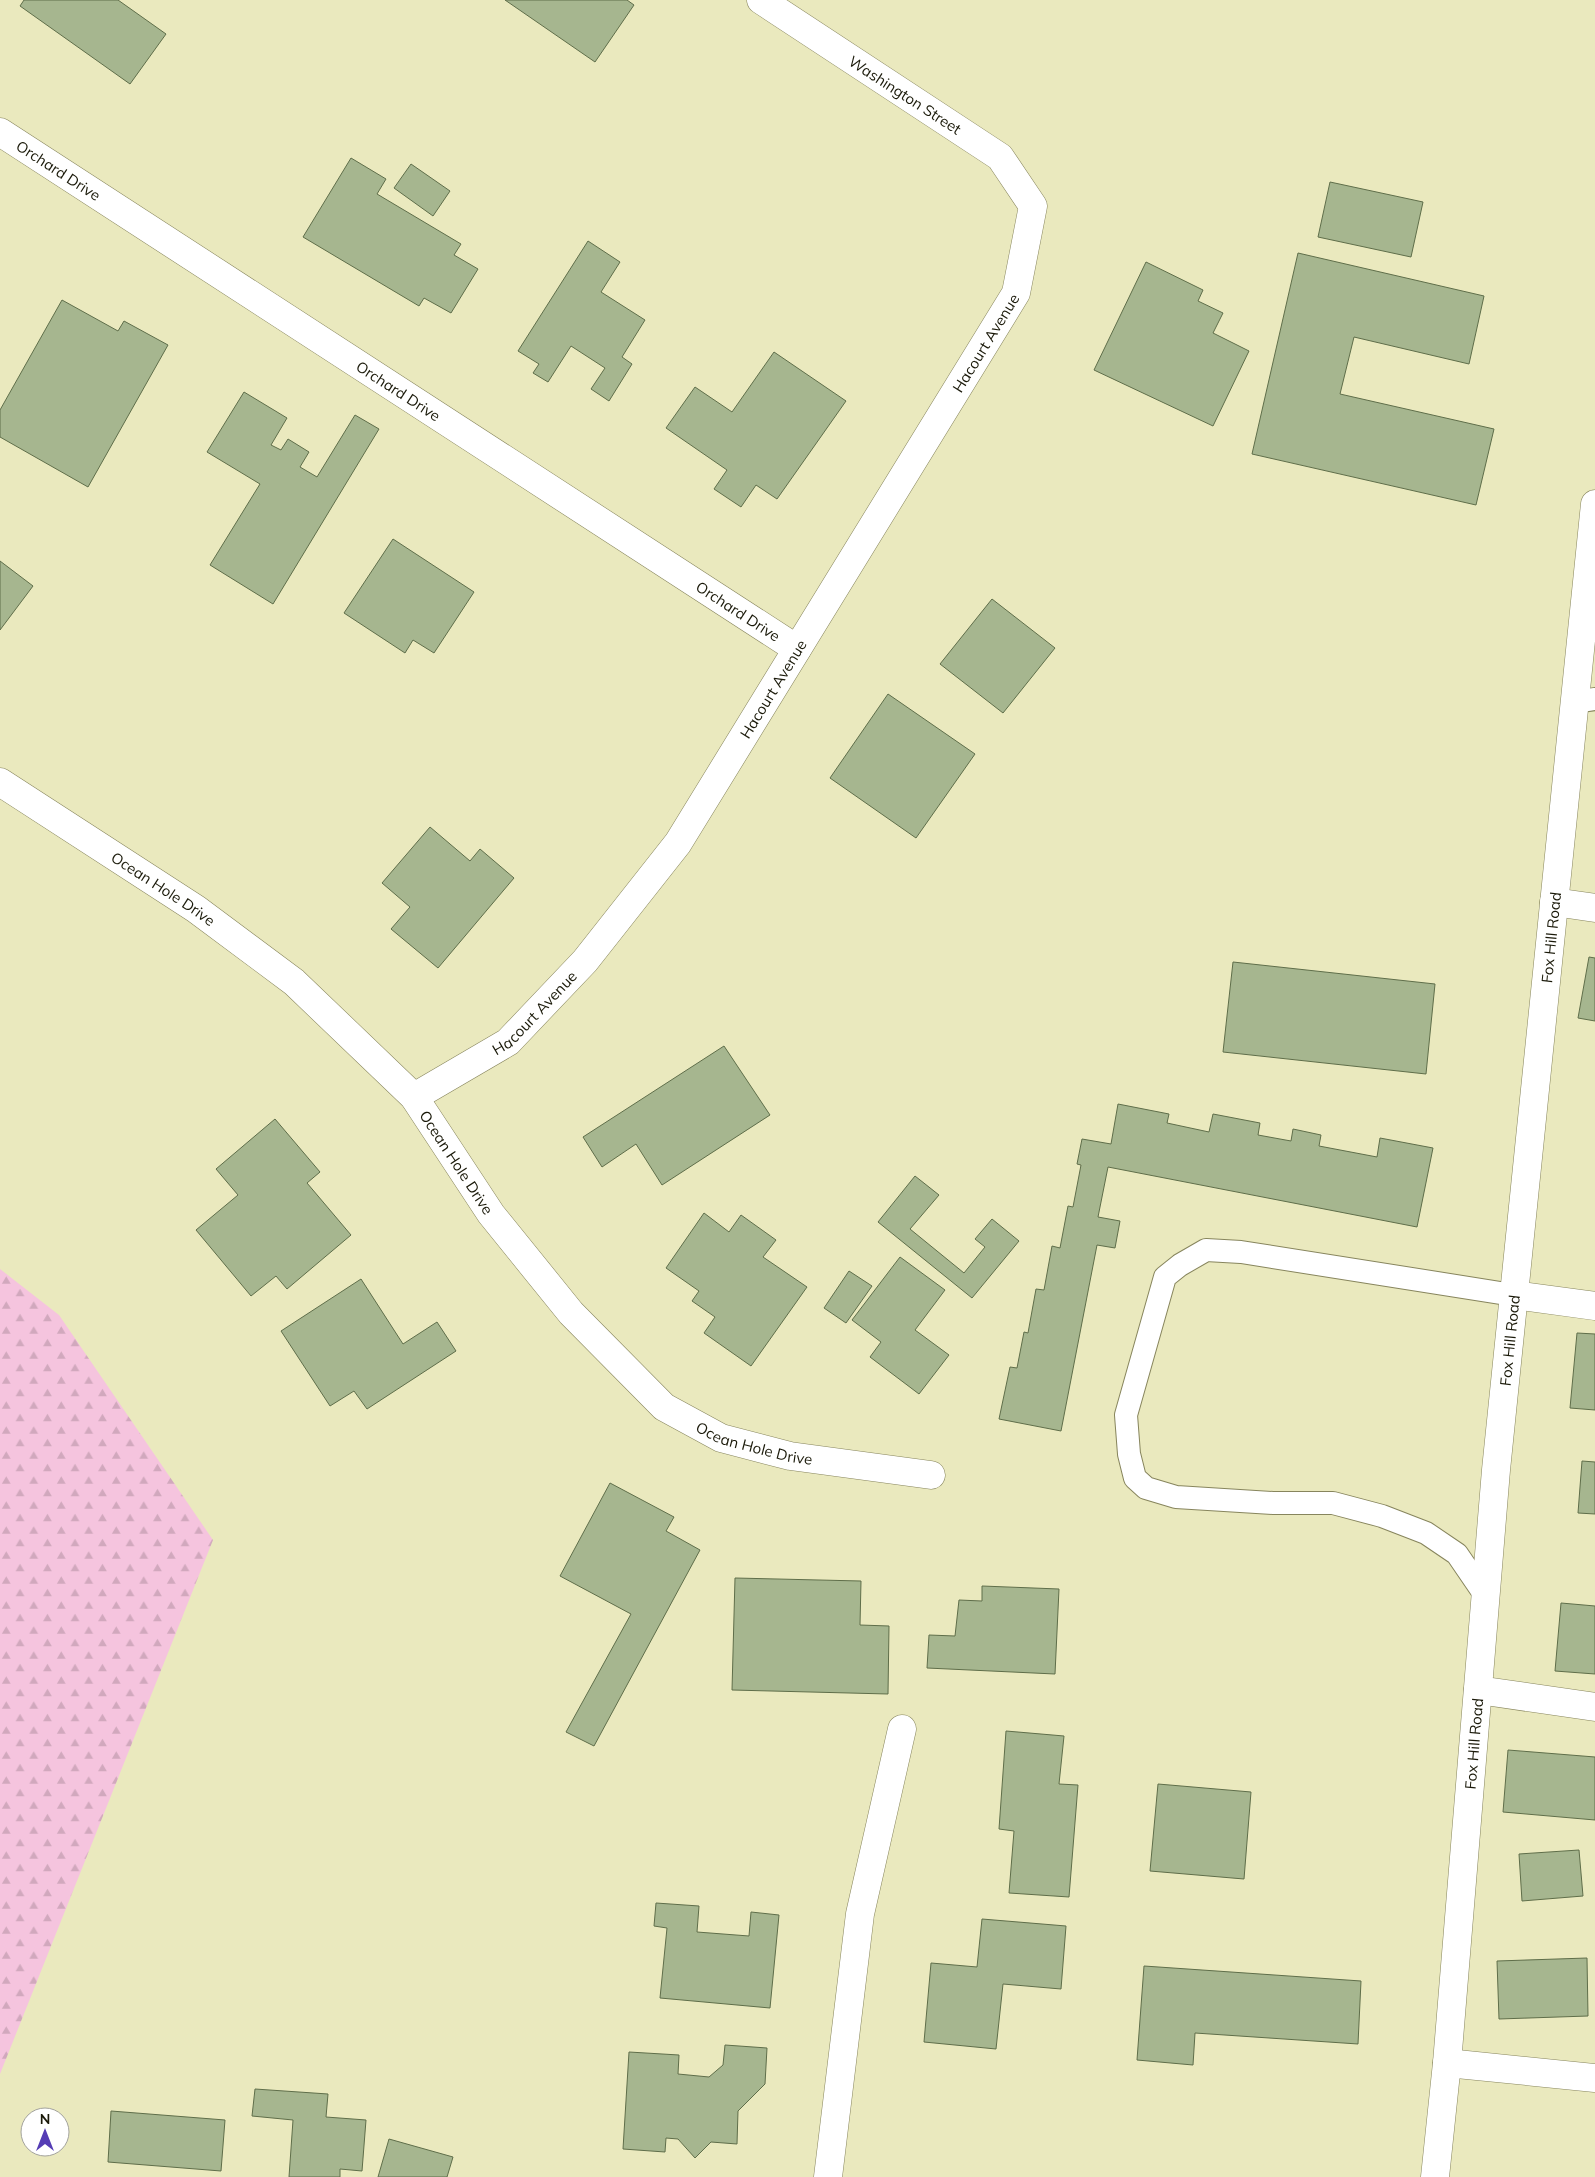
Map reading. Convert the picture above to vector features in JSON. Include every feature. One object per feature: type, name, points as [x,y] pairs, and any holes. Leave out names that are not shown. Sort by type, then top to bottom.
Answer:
[{"type":"street","name":"Washington Street","points":[[761,0],[1000,157],[1032,206]]},
{"type":"street","name":"Orchard Drive","points":[[0,132],[797,648]]},
{"type":"street","name":"Hacourt Avenue","points":[[414,1097],[508,1042],[585,961],[678,843],[1016,293],[1032,206]]},
{"type":"street","name":"Fox Hill Road","points":[[1435,2177],[1447,2063],[1513,1295],[1554,902],[1585,700],[1595,504]]},
{"type":"street","name":"Ocean Hole Drive","points":[[0,782],[196,909],[294,982],[414,1097],[491,1214],[571,1313],[664,1407],[722,1438],[790,1456],[931,1475]]},
{"type":"street","points":[[1554,902],[1595,908]]},
{"type":"street","points":[[1513,1295],[1595,1306]]},
{"type":"street","points":[[1478,1690],[1595,1707]]},
{"type":"street","points":[[828,2177],[860,1914],[902,1730]]},
{"type":"street","points":[[1447,2063],[1595,2078]]},
{"type":"lane","points":[[1486,1595],[1457,1554],[1426,1533],[1382,1516],[1333,1502],[1273,1502],[1176,1497],[1146,1488],[1135,1478],[1129,1454],[1126,1414],[1166,1277],[1180,1265],[1206,1250],[1240,1252],[1513,1295]]},
{"type":"green space","points":[[0,1269],[59,1315],[213,1540],[0,2074]]},
{"type":"building","points":[[24,0],[118,0],[166,34],[130,84],[20,6]]},
{"type":"building","points":[[505,0],[627,0],[634,5],[595,62]]},
{"type":"building","points":[[351,158],[386,179],[377,194],[461,244],[454,255],[478,269],[451,313],[424,298],[419,306],[303,237]]},
{"type":"building","points":[[411,164],[450,191],[433,216],[394,188]]},
{"type":"building","points":[[1330,182],[1423,202],[1411,257],[1318,237]]},
{"type":"building","points":[[588,241],[620,262],[601,292],[645,320],[622,357],[632,364],[609,401],[591,389],[605,368],[571,346],[548,382],[533,373],[539,364],[518,351]]},
{"type":"building","points":[[1298,253],[1484,296],[1469,364],[1354,337],[1340,394],[1494,429],[1476,505],[1252,454]]},
{"type":"building","points":[[1146,262],[1203,290],[1198,301],[1223,313],[1213,333],[1249,351],[1213,426],[1094,370]]},
{"type":"building","points":[[62,300],[118,331],[124,321],[168,345],[88,487],[0,437],[0,410]]},
{"type":"building","points":[[774,352],[846,401],[777,499],[756,485],[741,507],[714,489],[727,470],[666,428],[695,387],[732,412]]},
{"type":"building","points":[[244,392],[287,418],[271,445],[281,450],[288,439],[309,452],[300,467],[317,477],[355,415],[379,429],[273,604],[210,565],[260,484],[207,452]]},
{"type":"building","points":[[393,539],[474,592],[434,653],[413,640],[405,653],[344,613]]},
{"type":"building","points":[[0,561],[33,586],[0,630]]},
{"type":"building","points":[[992,599],[1055,648],[1003,713],[940,664]]},
{"type":"building","points":[[888,694],[975,754],[916,838],[830,778]]},
{"type":"building","points":[[430,827],[470,861],[480,849],[514,878],[438,968],[391,929],[410,907],[382,883]]},
{"type":"building","points":[[1589,957],[1595,958],[1595,1021],[1578,1018]]},
{"type":"building","points":[[1233,962],[1435,984],[1426,1074],[1223,1052]]},
{"type":"building","points":[[724,1046],[770,1115],[662,1185],[636,1144],[602,1167],[583,1137]]},
{"type":"building","points":[[1118,1104],[1169,1114],[1167,1123],[1209,1132],[1213,1114],[1260,1123],[1258,1135],[1291,1141],[1293,1129],[1321,1135],[1319,1146],[1377,1157],[1380,1138],[1433,1148],[1417,1227],[1108,1167],[1098,1217],[1120,1221],[1115,1248],[1097,1245],[1061,1431],[999,1419],[1010,1367],[1017,1368],[1024,1332],[1028,1333],[1036,1289],[1044,1290],[1052,1246],[1060,1248],[1068,1206],[1073,1207],[1081,1165],[1077,1164],[1082,1139],[1111,1144]]},
{"type":"building","points":[[275,1119],[320,1172],[307,1183],[351,1235],[287,1289],[276,1276],[251,1296],[196,1230],[238,1195],[216,1169]]},
{"type":"building","points":[[915,1176],[939,1195],[910,1229],[964,1273],[985,1247],[975,1239],[992,1219],[1019,1241],[972,1298],[878,1222]]},
{"type":"building","points":[[704,1213],[729,1232],[741,1215],[776,1240],[763,1257],[807,1287],[751,1366],[704,1333],[715,1317],[692,1301],[699,1291],[666,1268]]},
{"type":"building","points":[[900,1257],[945,1290],[915,1330],[949,1355],[919,1394],[870,1357],[881,1342],[852,1320]]},
{"type":"building","points":[[849,1271],[872,1286],[846,1323],[824,1308]]},
{"type":"building","points":[[361,1279],[403,1344],[437,1322],[456,1351],[367,1409],[354,1391],[330,1406],[281,1331]]},
{"type":"building","points":[[1577,1333],[1595,1334],[1595,1410],[1570,1408]]},
{"type":"building","points":[[1582,1461],[1595,1462],[1595,1514],[1578,1513]]},
{"type":"building","points":[[610,1483],[674,1517],[666,1531],[700,1550],[594,1746],[566,1732],[631,1614],[560,1576]]},
{"type":"building","points":[[735,1578],[861,1581],[860,1625],[889,1626],[888,1694],[732,1690]]},
{"type":"building","points":[[982,1586],[1059,1589],[1055,1674],[927,1668],[929,1635],[955,1636],[959,1600],[982,1601]]},
{"type":"building","points":[[1561,1603],[1595,1606],[1595,1674],[1555,1671]]},
{"type":"building","points":[[1006,1731],[1064,1736],[1059,1784],[1078,1785],[1069,1897],[1009,1893],[1014,1831],[999,1829]]},
{"type":"building","points":[[1508,1750],[1595,1757],[1595,1820],[1503,1812]]},
{"type":"building","points":[[1158,1784],[1251,1792],[1244,1879],[1150,1871]]},
{"type":"building","points":[[1579,1850],[1583,1896],[1522,1901],[1519,1854]]},
{"type":"building","points":[[656,1903],[699,1906],[697,1932],[749,1936],[751,1912],[779,1915],[770,2008],[660,1998],[667,1928],[654,1926]]},
{"type":"building","points":[[982,1919],[1066,1926],[1061,1989],[1003,1984],[996,2049],[924,2042],[931,1963],[977,1967]]},
{"type":"building","points":[[1587,1958],[1588,2016],[1499,2019],[1497,1961]]},
{"type":"building","points":[[1144,1966],[1361,1981],[1358,2044],[1195,2033],[1193,2065],[1137,2060]]},
{"type":"building","points":[[725,2045],[767,2048],[765,2084],[738,2111],[737,2144],[711,2142],[695,2158],[678,2139],[666,2138],[665,2152],[623,2149],[629,2052],[679,2055],[678,2074],[709,2077],[723,2065]]},
{"type":"building","points":[[255,2089],[328,2094],[326,2117],[366,2120],[362,2171],[340,2169],[340,2177],[289,2177],[293,2120],[252,2116]]},
{"type":"building","points":[[111,2111],[225,2120],[221,2171],[108,2162]]},
{"type":"building","points":[[389,2139],[453,2157],[447,2177],[378,2177]]}]
